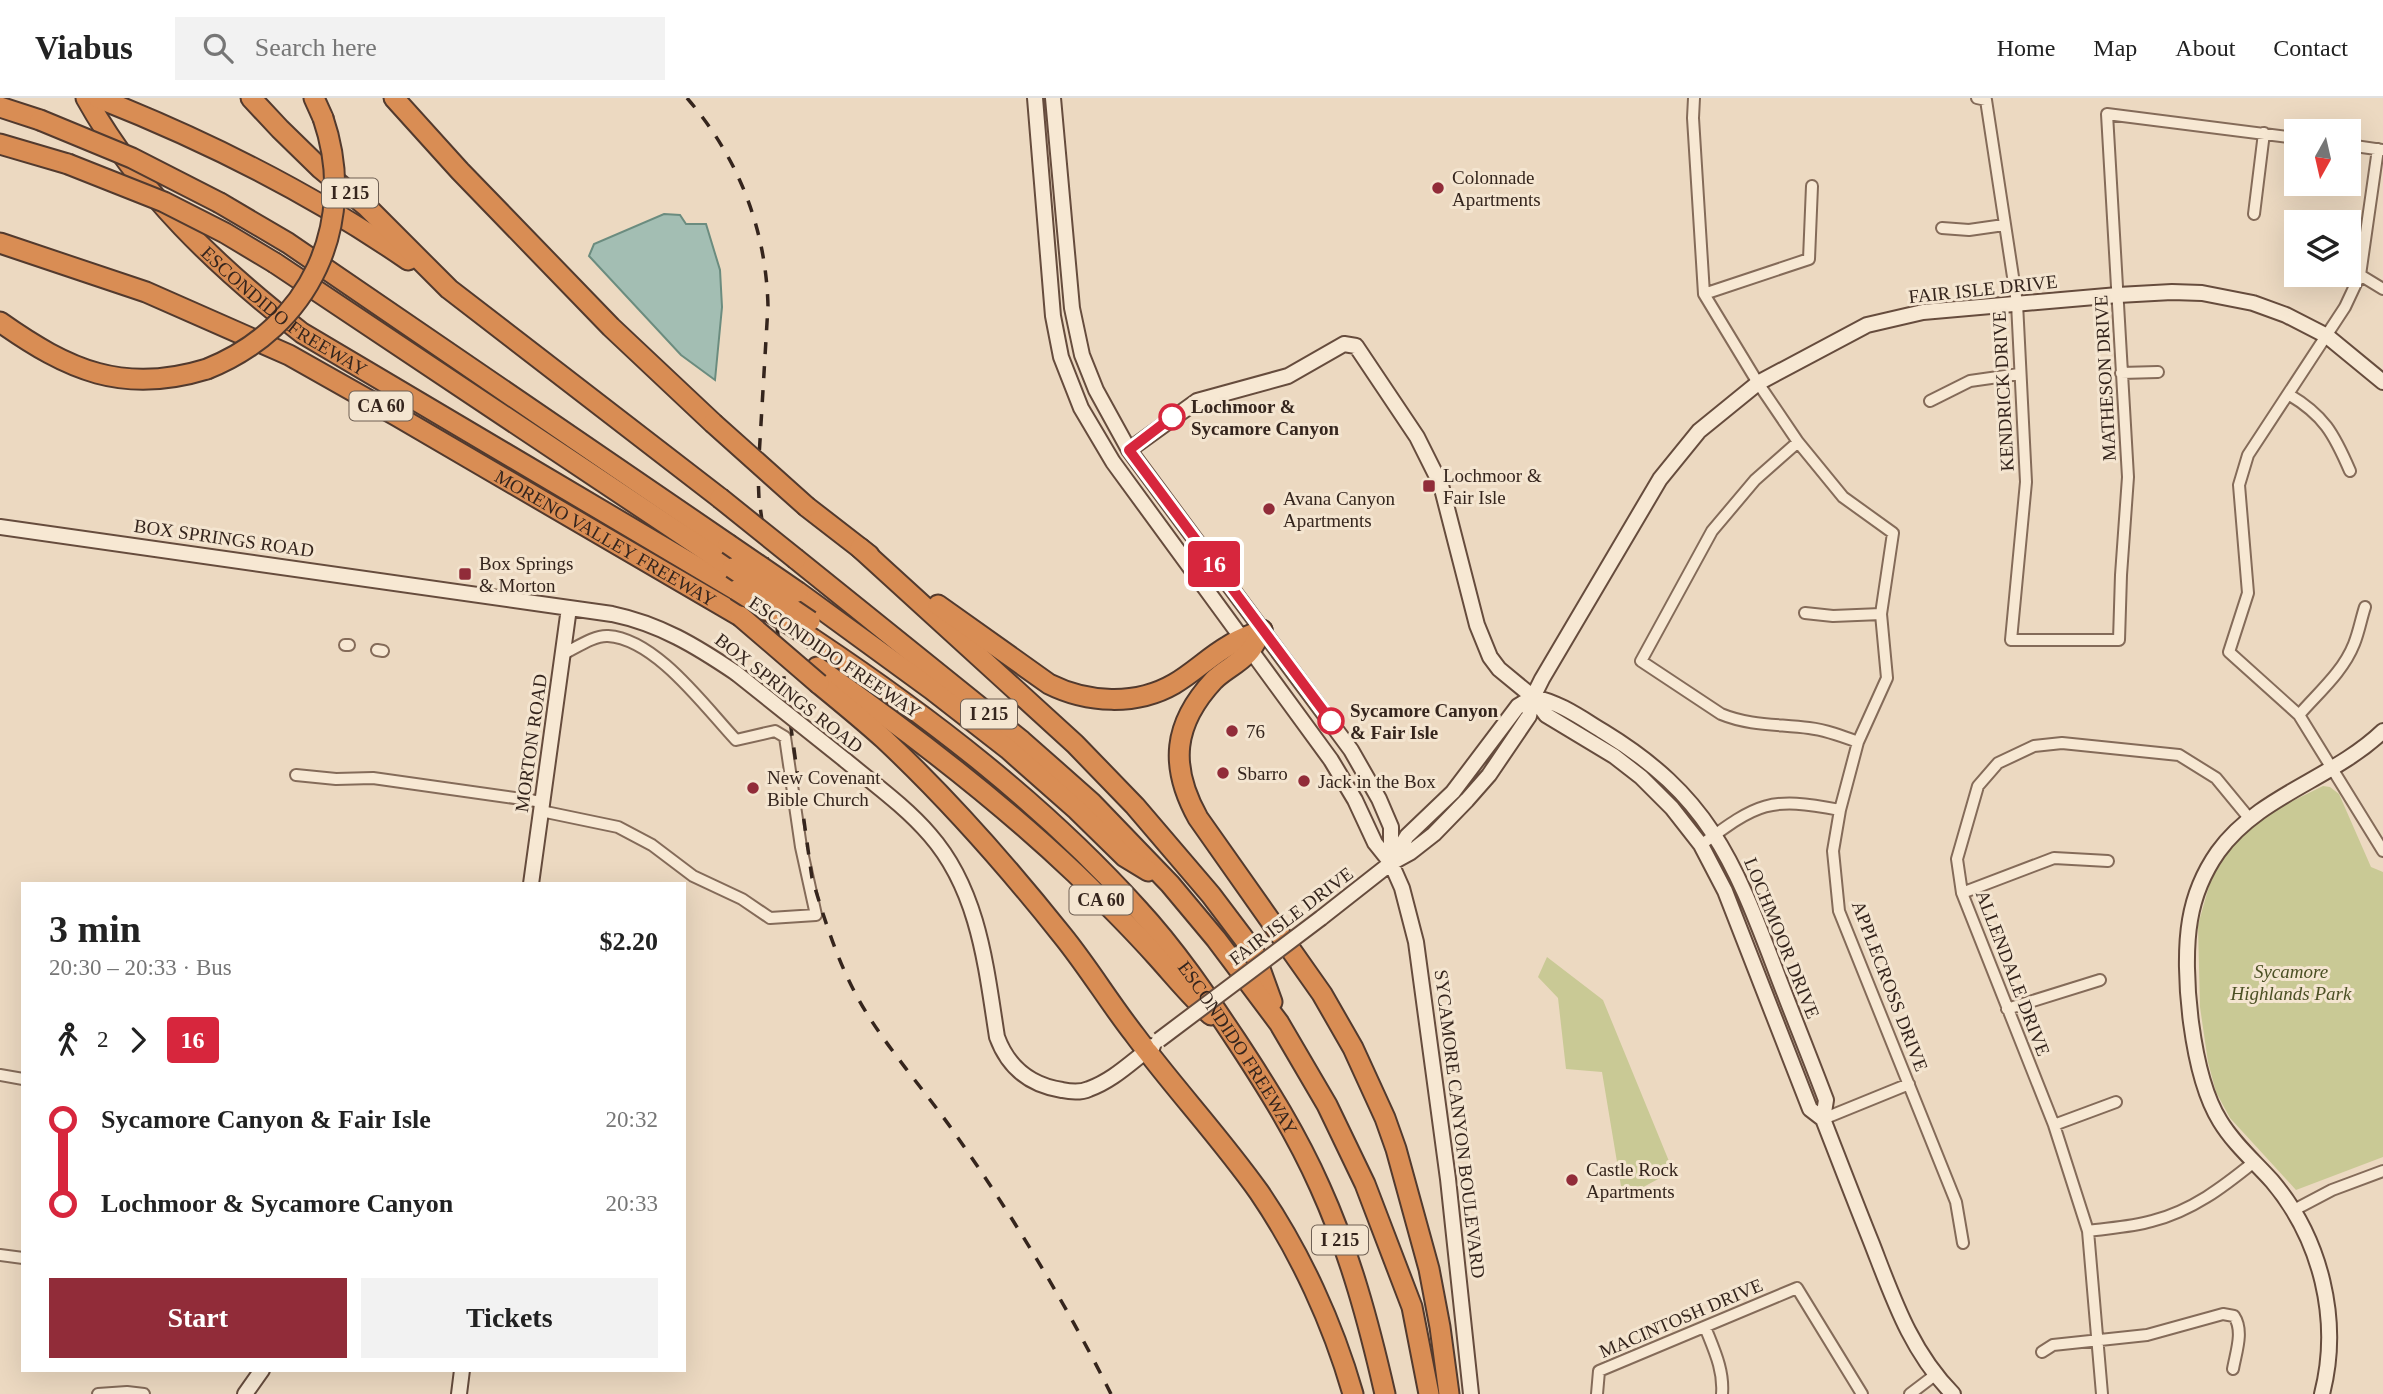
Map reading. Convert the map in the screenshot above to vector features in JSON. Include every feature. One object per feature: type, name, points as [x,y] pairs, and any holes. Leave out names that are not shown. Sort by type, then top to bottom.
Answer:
[{"type":"highway","name":"ESCONDIDO FREEWAY","points":[[86,98],[102,127],[152,194],[202,248],[251,293],[302,333],[736,590],[812,630],[976,757],[1048,819],[1139,909],[1200,985],[1273,1095],[1320,1186],[1373,1339],[1384,1394]]},
{"type":"highway","points":[[98,98],[247,163],[332,211],[449,289]]},
{"type":"highway","name":"I 215","points":[[251,98],[279,129],[367,207],[449,289],[720,498],[1022,741],[1091,802],[1170,884],[1216,939],[1279,1023],[1326,1105],[1365,1184],[1412,1307],[1429,1394]]},
{"type":"highway","points":[[0,322],[67,364],[111,377],[164,379],[207,369],[246,350],[274,328],[300,296],[320,262],[328,237],[335,186],[333,156],[323,118],[314,98]]},
{"type":"highway","points":[[394,98],[460,171],[611,327],[713,423],[807,507],[1034,675],[1066,692],[1087,698],[1123,699],[1159,691],[1174,684],[1229,645],[1246,645]]},
{"type":"highway","points":[[405,98],[460,171]]},
{"type":"highway","points":[[0,107],[40,120],[132,158],[220,203],[288,243],[729,544],[931,689],[1008,749],[1125,857],[1170,884]]},
{"type":"highway","points":[[0,144],[68,164],[164,202],[225,233],[733,568],[812,630],[968,738],[1025,785],[1086,843],[1159,923],[1205,984],[1252,1054],[1273,1095]]},
{"type":"highway","name":"MORENO VALLEY FREEWAY","points":[[0,243],[146,292],[289,355],[740,616],[818,676]]},
{"type":"highway","points":[[860,548],[1075,744],[1135,806],[1211,895],[1254,952],[1279,1023]]},
{"type":"highway","points":[[1262,631],[1201,695],[1188,716],[1178,754],[1180,774],[1189,802],[1198,818],[1322,995],[1353,1048],[1385,1118],[1429,1269],[1440,1327],[1448,1394]]},
{"type":"highway","points":[[818,676],[965,821],[1153,1046],[1260,1194],[1280,1227],[1321,1307],[1353,1394]]},
{"type":"highway","name":"CA 60","points":[[818,676],[898,724],[1025,826],[1148,948],[1188,995],[1230,1032]]},
{"type":"street","name":"SYCAMORE CANYON BOULEVARD","points":[[1035,98],[1053,316],[1061,357],[1081,408],[1113,462],[1331,760],[1355,800],[1375,843],[1391,863],[1402,888],[1420,962],[1448,1179],[1471,1394]]},
{"type":"street","name":"SYCAMORE CANYON BOULEVARD","points":[[1053,98],[1072,308],[1082,355],[1096,390],[1129,450],[1331,721],[1366,774],[1391,827],[1391,863]]},
{"type":"street","name":"APPLECROSS DRIVE","points":[[1694,98],[1704,294],[1758,383],[1798,442],[1843,497],[1893,533],[1881,614],[1887,678],[1858,741],[1840,810],[1833,851],[1839,911],[1956,1202],[1963,1243]]},
{"type":"street","name":"KENDRICK DRIVE","points":[[1981,99],[2017,303],[2025,482],[2011,640]]},
{"type":"street","name":"MATHESON DRIVE","points":[[2011,640],[2119,640],[2129,477],[2107,114],[2264,133]]},
{"type":"street","points":[[2253,214],[2264,133],[2284,136]]},
{"type":"street","points":[[2361,147],[2381,149],[2361,269]]},
{"type":"street","points":[[1704,294],[1809,259],[1812,186]]},
{"type":"street","points":[[1942,228],[1969,230],[2004,225]]},
{"type":"street","points":[[2361,276],[2383,289]]},
{"type":"street","points":[[2354,287],[2345,307],[2248,455],[2239,485],[2248,593],[2230,652],[2299,715],[2383,851]]},
{"type":"street","name":"FAIR ISLE DRIVE","points":[[1153,1046],[1391,863],[1434,834],[1489,775],[1529,716],[1533,697],[1660,479],[1699,431],[1758,383],[1867,325],[1923,312],[2172,292],[2231,298],[2286,315],[2327,335],[2383,382]]},
{"type":"street","name":"LOCHMOOR DRIVE","points":[[1129,450],[1197,401],[1288,376],[1345,344],[1356,346],[1417,436],[1441,485],[1477,601],[1482,642],[1490,657],[1499,669],[1533,697],[1546,715],[1614,756],[1641,777],[1672,808],[1701,845],[1726,891],[1810,1110],[1823,1119]]},
{"type":"street","points":[[2121,373],[2158,372]]},
{"type":"street","points":[[1930,401],[1970,381],[2019,374]]},
{"type":"street","points":[[2287,394],[2301,401],[2333,433],[2350,471]]},
{"type":"street","points":[[1798,442],[1755,480],[1712,531],[1641,661],[1730,718],[1770,725],[1812,728],[1858,741]]},
{"type":"street","name":"BOX SPRINGS ROAD","points":[[0,527],[623,616],[680,637],[736,673],[845,760],[933,837],[959,877],[975,919],[998,1037],[1002,1051],[1012,1065],[1041,1086],[1072,1092],[1086,1091],[1104,1083],[1153,1046]]},
{"type":"street","points":[[2299,715],[2348,656],[2354,646],[2365,607]]},
{"type":"street","name":"MORTON ROAD","points":[[531,882],[569,608]]},
{"type":"street","points":[[1805,613],[1833,616],[1881,614]]},
{"type":"street","points":[[296,775],[336,779],[373,778],[542,806],[618,827],[652,845],[693,876],[742,899],[770,918],[816,915],[801,847],[785,737],[775,731],[736,740],[658,657],[636,644],[606,636],[563,654]]},
{"type":"street","name":"LOCHMOOR DRIVE","points":[[1533,697],[1550,701],[1637,753],[1678,788],[1715,835],[1736,871],[1748,899],[1826,1100],[1823,1119],[1907,1332],[1935,1375],[1953,1394]]},
{"type":"street","points":[[2322,1394],[2329,1347],[2324,1288],[2312,1249],[2294,1210],[2220,1121],[2197,1064],[2187,956],[2190,917],[2205,873],[2218,852],[2249,818],[2350,758],[2383,731]]},
{"type":"street","name":"ALLENDALE DRIVE","points":[[2102,1394],[2088,1231],[2054,1125],[1962,893],[1957,859],[1978,786],[1998,762],[2034,746],[2062,743],[2179,755],[2216,778],[2249,818]]},
{"type":"street","points":[[1701,845],[1749,812],[1770,805],[1802,803],[1840,810]]},
{"type":"street","points":[[1962,893],[2054,858],[2108,861]]},
{"type":"street","points":[[2007,1009],[2100,981]]},
{"type":"street","points":[[0,1075],[21,1079]]},
{"type":"street","points":[[1823,1119],[1909,1084]]},
{"type":"street","points":[[2054,1125],[2116,1102]]},
{"type":"street","points":[[2088,1231],[2150,1222],[2174,1214],[2219,1189],[2254,1162]]},
{"type":"street","points":[[2294,1210],[2332,1189],[2383,1171]]},
{"type":"street","points":[[0,1255],[21,1258]]},
{"type":"street","name":"MACINTOSH DRIVE","points":[[1597,1394],[1599,1371],[1797,1288],[1862,1394]]},
{"type":"street","points":[[2042,1352],[2053,1345],[2147,1335],[2223,1314],[2234,1316],[2239,1323],[2234,1368]]},
{"type":"street","points":[[1705,1327],[1719,1362],[1723,1379],[1722,1394]]},
{"type":"street","points":[[246,1394],[261,1372]]},
{"type":"street","points":[[459,1394],[462,1372]]},
{"type":"street","points":[[1910,1394],[1935,1375]]},
{"type":"street","points":[[98,1394],[144,1394]]},
{"type":"green space","name":"Sycamore Highlands Park","points":[[2323,786],[2330,787],[2339,794],[2371,867],[2383,872],[2383,1157],[2296,1190],[2230,1118],[2216,1092],[2208,1062],[2200,1007],[2198,925],[2211,879],[2231,848],[2268,813]]},
{"type":"green space","points":[[1547,957],[1603,1000],[1673,1171],[1623,1198],[1602,1072],[1566,1069],[1558,998],[1538,977]]},
{"type":"shaded area","points":[[664,214],[680,215],[686,224],[706,224],[720,270],[722,307],[715,380],[681,355],[589,256],[594,244]]},
{"type":"railway","points":[[687,98],[721,144],[735,169],[755,221],[762,249],[768,306],[758,474],[759,499],[812,878],[823,915],[844,969],[871,1020],[956,1135],[998,1198],[1057,1294],[1111,1394]]},
{"type":"bus line","name":"16","points":[[1172,417],[1129,450],[1331,721]]},
{"type":"place","name":"Colonnade Apartments","points":[[1438,188]]},
{"type":"place","name":"Lochmoor & Sycamore Canyon","points":[[1172,417]]},
{"type":"place","name":"Lochmoor & Fair Isle","points":[[1429,486]]},
{"type":"place","name":"Avana Canyon Apartments","points":[[1269,509]]},
{"type":"place","name":"Box Springs & Morton","points":[[465,574]]},
{"type":"place","name":"Sycamore Canyon & Fair Isle","points":[[1331,721]]},
{"type":"place","name":"76","points":[[1232,731]]},
{"type":"place","name":"Sbarro","points":[[1223,773]]},
{"type":"place","name":"Jack in the Box","points":[[1304,781]]},
{"type":"place","name":"New Covenant Bible Church","points":[[753,788]]},
{"type":"place","name":"Castle Rock Apartments","points":[[1572,1180]]}]
